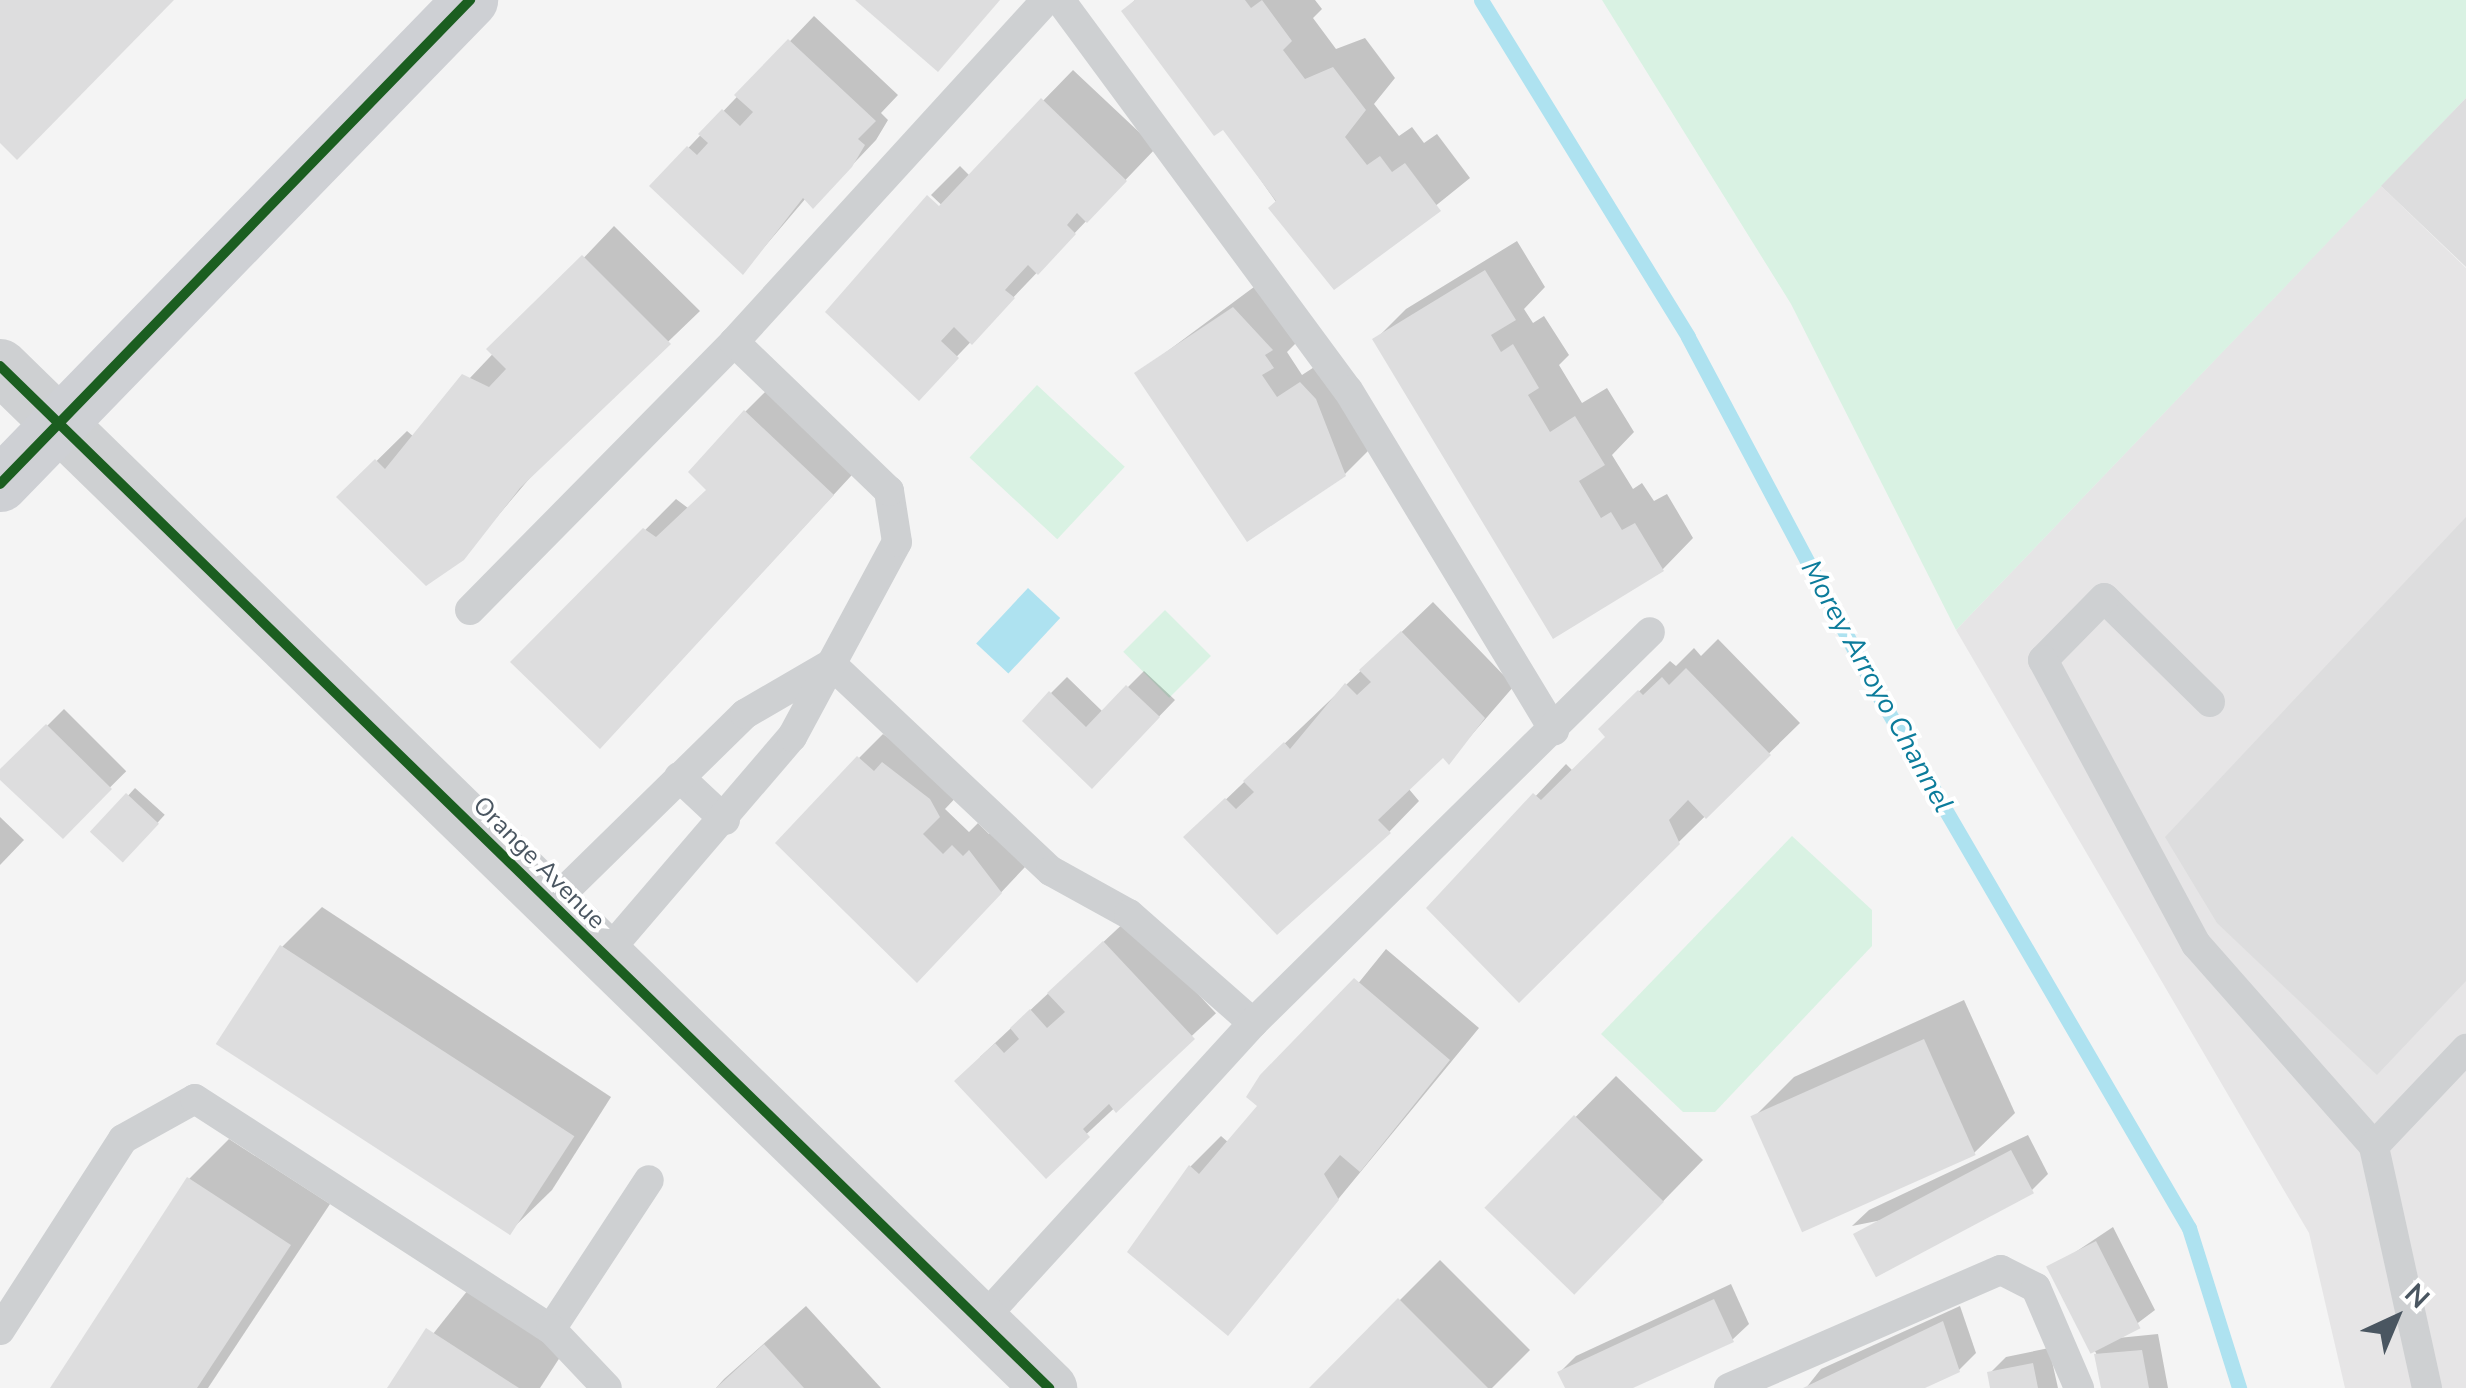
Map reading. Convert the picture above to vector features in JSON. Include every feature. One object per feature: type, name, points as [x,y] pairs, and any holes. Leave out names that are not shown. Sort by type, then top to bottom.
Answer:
[{"type":"main road","points":[[0,484],[470,0]]},
{"type":"street","name":"Orange Avenue","points":[[0,366],[1049,1388]]},
{"type":"lane","points":[[470,610],[734,342],[1046,0]]},
{"type":"lane","points":[[1060,0],[1348,390],[1554,730]]},
{"type":"lane","points":[[604,956],[792,737],[890,568],[897,542],[890,491],[734,342]]},
{"type":"lane","points":[[2210,702],[2104,598],[2044,660],[2196,944],[2374,1146],[2427,1388]]},
{"type":"lane","points":[[980,1322],[1253,1022],[1650,632]]},
{"type":"lane","points":[[552,903],[745,714],[831,664]]},
{"type":"lane","points":[[831,664],[1051,872],[1129,914],[1253,1022]]},
{"type":"lane","points":[[679,778],[724,820]]},
{"type":"lane","points":[[2374,1146],[2466,1049]]},
{"type":"lane","points":[[0,1330],[123,1139],[195,1100],[551,1329],[607,1388]]},
{"type":"lane","points":[[551,1329],[650,1180]]},
{"type":"lane","points":[[1729,1388],[2000,1270],[2036,1288],[2078,1388]]},
{"type":"shaded area","points":[[2381,186],[2466,268],[2466,1388],[2345,1388],[2309,1233],[1956,630]]},
{"type":"green space","points":[[1602,0],[2466,0],[2466,98],[1956,630],[1791,304]]},
{"type":"green space","points":[[1037,385],[1125,467],[1057,539],[969,457]]},
{"type":"green space","points":[[1165,610],[1211,656],[1169,698],[1123,652]]},
{"type":"green space","points":[[1792,836],[1872,910],[1872,946],[1715,1112],[1683,1112],[1601,1034]]},
{"type":"water","points":[[1028,588],[1060,618],[1008,674],[976,644]]},
{"type":"building","points":[[0,0],[174,0],[17,160],[0,143]]},
{"type":"building","points":[[855,0],[1000,0],[938,72]]},
{"type":"building","points":[[1135,0],[1245,0],[1251,8],[1262,0],[1292,41],[1283,50],[1305,79],[1333,67],[1366,110],[1345,137],[1367,165],[1380,156],[1392,172],[1405,163],[1441,211],[1334,290],[1268,208],[1276,201],[1223,130],[1214,136],[1121,11]]},
{"type":"building","points":[[788,39],[876,121],[858,139],[865,145],[852,167],[813,209],[803,198],[743,275],[649,186],[687,146],[697,155],[708,143],[698,134],[722,109],[740,126],[753,112],[734,95]]},
{"type":"building","points":[[1041,98],[1127,181],[1087,223],[1077,213],[1067,225],[1076,234],[1038,275],[1028,265],[1005,290],[1015,298],[972,345],[954,327],[941,341],[959,358],[919,401],[825,312],[927,195],[939,206]]},
{"type":"building","points":[[2466,98],[2466,267],[2381,186]]},
{"type":"building","points":[[582,255],[671,344],[520,488],[464,560],[426,586],[336,497],[375,459],[385,469],[462,374],[489,387],[506,369],[486,349]]},
{"type":"building","points":[[1485,270],[1516,320],[1491,335],[1501,352],[1513,344],[1539,388],[1528,395],[1550,432],[1575,416],[1605,465],[1579,481],[1601,518],[1611,512],[1622,530],[1635,523],[1664,571],[1553,639],[1372,339]]},
{"type":"building","points":[[1233,307],[1273,350],[1265,355],[1274,368],[1262,375],[1277,397],[1300,382],[1316,399],[1346,476],[1247,542],[1134,373]]},
{"type":"building","points":[[744,410],[834,495],[600,749],[510,662],[643,528],[656,537],[706,490],[688,472]]},
{"type":"building","points":[[2466,517],[2466,981],[2377,1075],[2217,923],[2165,837]]},
{"type":"building","points":[[1401,631],[1485,718],[1449,765],[1443,758],[1378,820],[1391,833],[1277,935],[1183,837],[1225,798],[1236,809],[1254,792],[1243,781],[1284,742],[1290,749],[1345,683],[1357,695],[1371,682],[1359,670]]},
{"type":"building","points":[[1686,668],[1771,755],[1706,819],[1688,800],[1669,820],[1680,844],[1519,1003],[1426,908],[1533,793],[1541,800],[1605,737],[1598,729],[1638,690],[1643,695],[1662,677],[1669,685]]},
{"type":"building","points":[[1126,685],[1160,717],[1092,789],[1022,721],[1049,691],[1086,727]]},
{"type":"building","points":[[46,724],[112,789],[63,839],[0,780],[0,769]]},
{"type":"building","points":[[857,756],[874,771],[882,762],[930,799],[940,817],[923,834],[943,854],[952,845],[963,856],[969,850],[1002,893],[917,983],[775,843]]},
{"type":"building","points":[[126,793],[159,824],[123,862],[90,832]]},
{"type":"building","points":[[1103,941],[1195,1039],[1116,1113],[1109,1104],[1083,1129],[1090,1137],[1046,1179],[954,1081],[995,1043],[1004,1053],[1019,1039],[1010,1028],[1030,1009],[1047,1028],[1065,1012],[1047,993]]},
{"type":"building","points":[[280,945],[574,1136],[510,1235],[216,1044]]},
{"type":"building","points":[[1354,978],[1450,1060],[1360,1172],[1340,1155],[1324,1174],[1339,1200],[1228,1336],[1127,1252],[1189,1165],[1199,1174],[1257,1106],[1246,1097],[1260,1075]]},
{"type":"building","points":[[1924,1039],[1976,1155],[1802,1232],[1750,1116]]},
{"type":"building","points":[[1574,1115],[1664,1202],[1574,1295],[1484,1208]]},
{"type":"building","points":[[2011,1150],[2034,1193],[1876,1277],[1853,1234]]},
{"type":"building","points":[[187,1177],[291,1245],[197,1388],[50,1388]]},
{"type":"building","points":[[2096,1241],[2140,1328],[2091,1354],[2046,1266]]},
{"type":"building","points":[[1398,1298],[1488,1388],[1309,1388]]},
{"type":"building","points":[[1714,1299],[1734,1342],[1633,1388],[1565,1388],[1557,1372]]},
{"type":"building","points":[[1943,1321],[1960,1372],[1925,1388],[1803,1388]]},
{"type":"building","points":[[426,1328],[519,1388],[387,1388]]},
{"type":"building","points":[[764,1344],[804,1388],[716,1388]]},
{"type":"building","points":[[2142,1350],[2149,1388],[2101,1388],[2094,1354]]},
{"type":"building","points":[[2033,1363],[2038,1388],[1990,1388],[1987,1372]]},
{"type":"waterway","name":"Morey Arroyo Channel","points":[[1481,0],[1688,337],[1879,696],[2189,1228],[2239,1388]]},
{"type":"cycle path","points":[[0,484],[470,0]]},
{"type":"cycle path","points":[[0,366],[1049,1388]]}]
